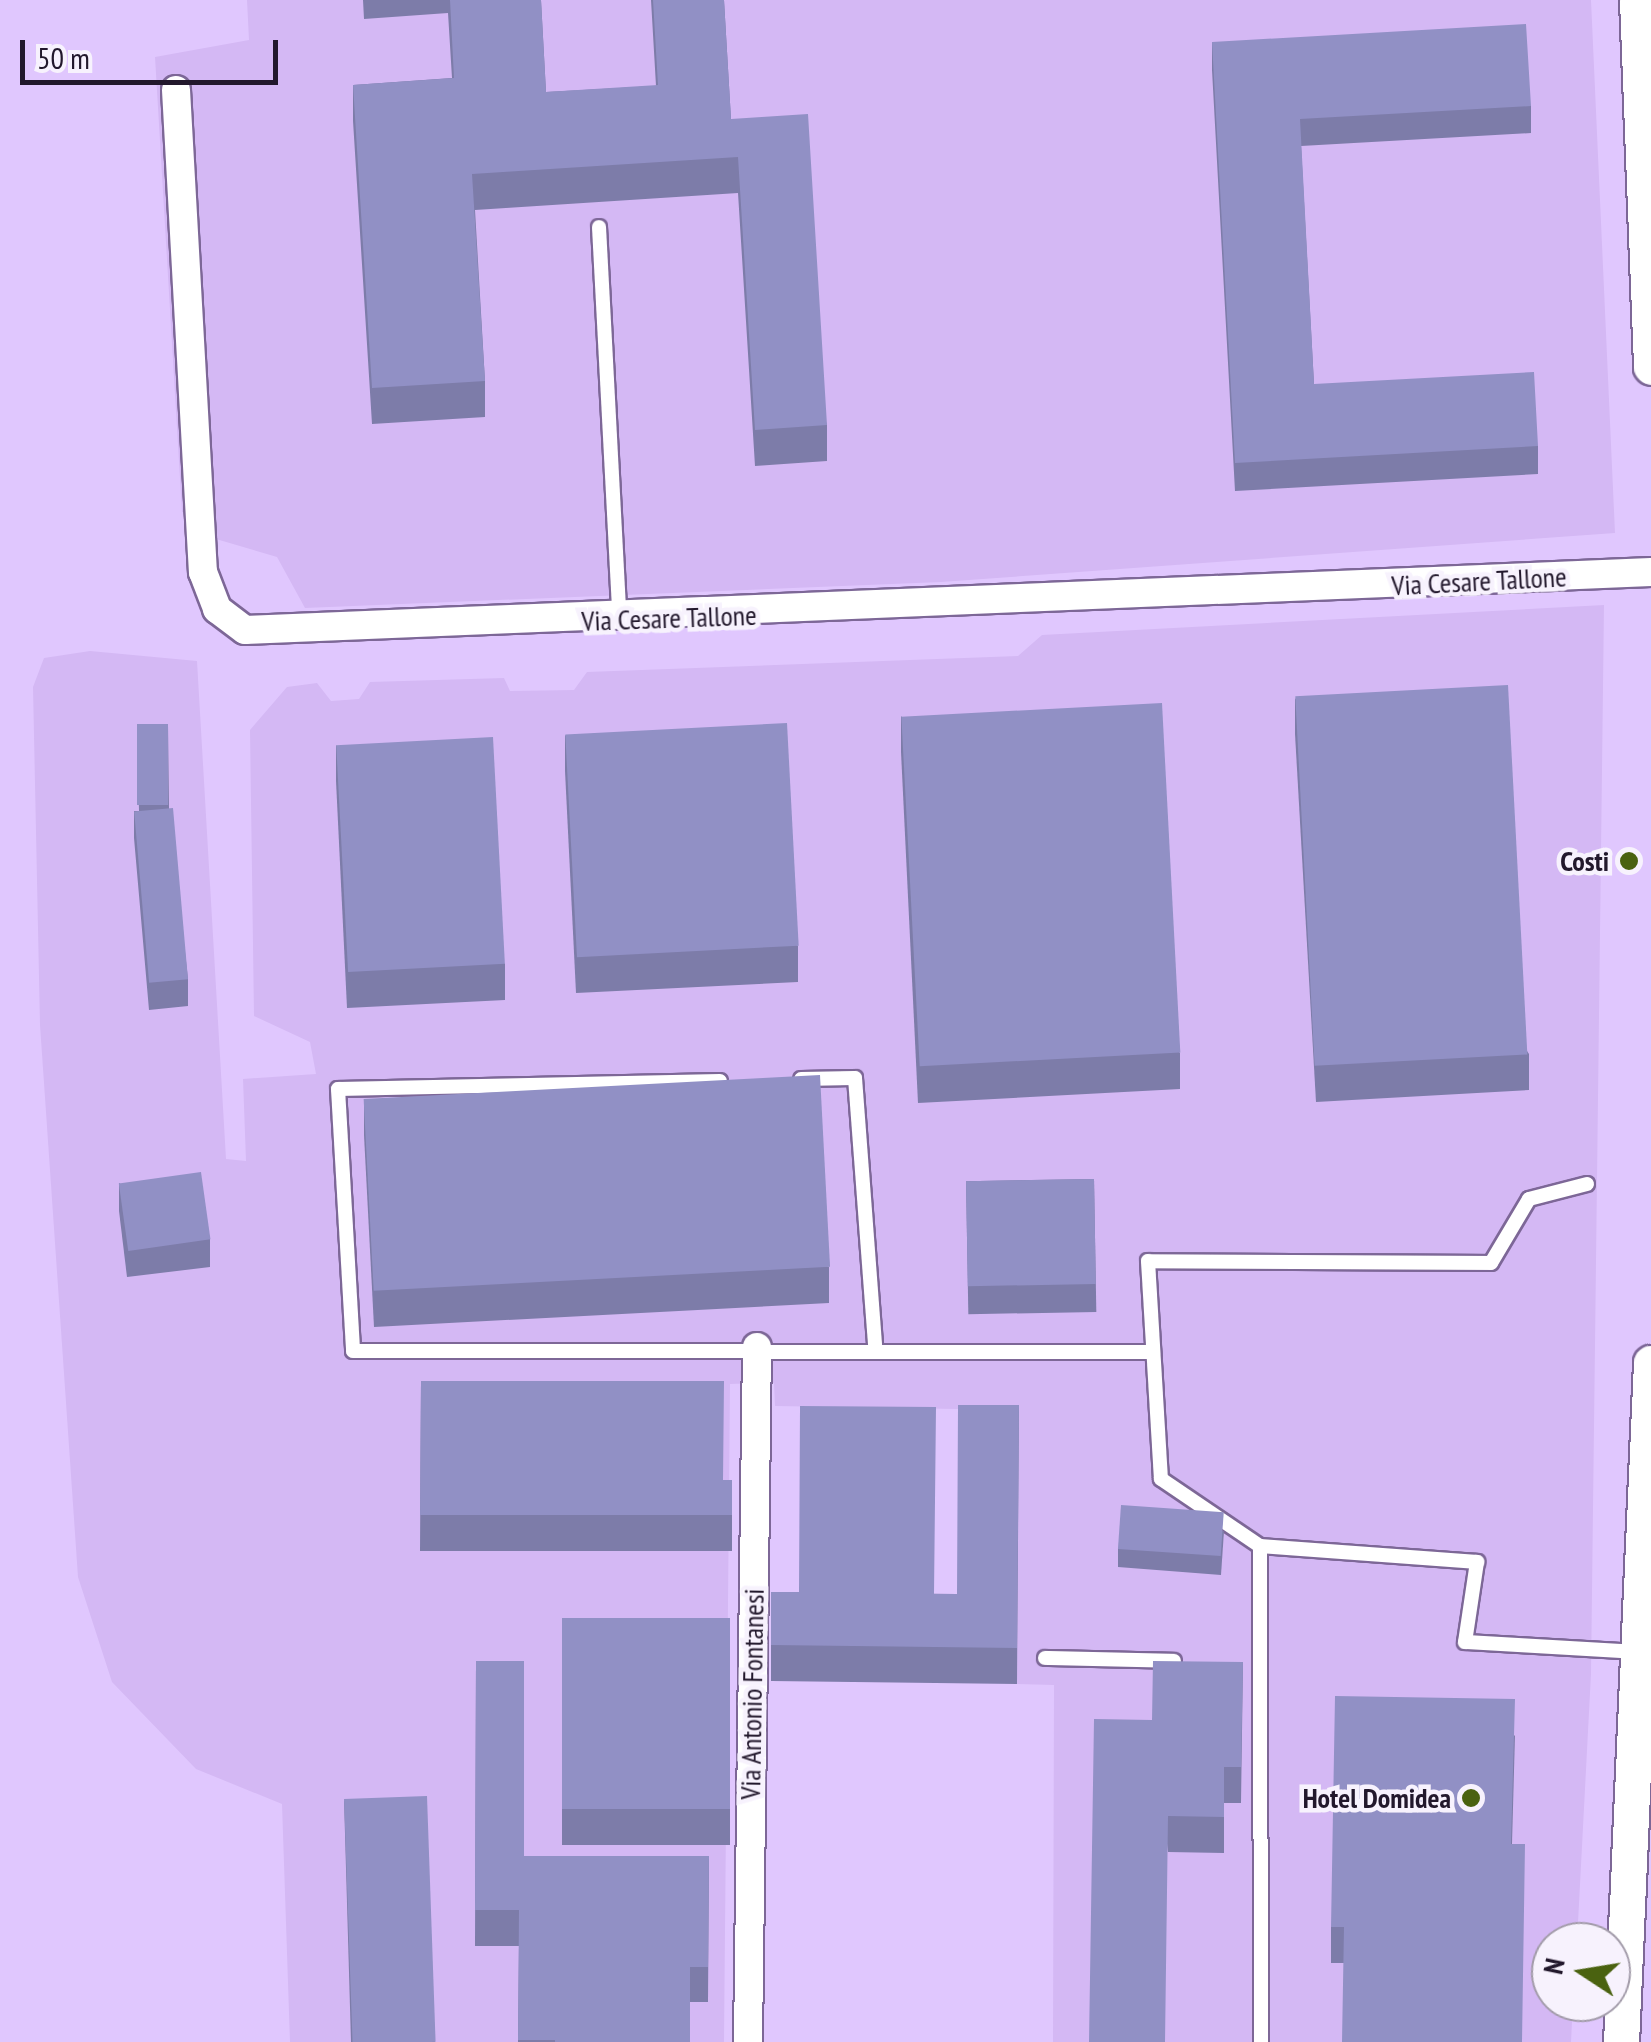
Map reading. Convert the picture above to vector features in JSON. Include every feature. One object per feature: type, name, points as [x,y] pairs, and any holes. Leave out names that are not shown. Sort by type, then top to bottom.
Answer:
[{"type":"street","points":[[1637,0],[1651,367]]},
{"type":"street","name":"Via Cesare Tallone","points":[[176,90],[203,572],[218,609],[244,630],[303,632],[619,620],[1651,572]]},
{"type":"street","name":"Via Antonio Fontanesi","points":[[748,2042],[756,1347]]},
{"type":"street","points":[[1621,2042],[1647,1652],[1651,1363]]},
{"type":"lane","points":[[599,227],[619,620]]},
{"type":"lane","points":[[776,1080],[855,1078],[875,1345]]},
{"type":"lane","points":[[736,1080],[338,1089],[353,1351],[875,1345],[1152,1352]]},
{"type":"lane","points":[[1587,1184],[1529,1199],[1491,1263],[1148,1261],[1160,1478],[1260,1546],[1477,1562],[1464,1642],[1647,1652]]},
{"type":"lane","points":[[1260,1546],[1261,2042]]},
{"type":"lane","points":[[1044,1658],[1187,1662]]},
{"type":"lane","points":[[1242,1663],[1260,1664]]},
{"type":"shaded area","points":[[247,0],[1591,0],[1615,533],[941,582],[305,608],[277,557],[216,539],[214,517],[182,512],[155,57],[249,40]]},
{"type":"shaded area","points":[[1604,605],[1591,1674],[1578,1922],[1531,1922],[1531,2022],[1572,2022],[1571,2042],[1053,2042],[1054,1685],[1017,1684],[1019,1410],[775,1406],[774,1383],[757,1383],[730,1384],[724,2042],[290,2042],[282,1804],[196,1769],[112,1682],[78,1577],[40,1025],[33,687],[44,658],[90,651],[197,661],[226,1159],[246,1161],[243,1079],[316,1074],[310,1042],[254,1016],[250,730],[287,687],[317,683],[331,701],[359,699],[370,682],[504,678],[510,691],[574,690],[587,672],[1018,656],[1042,635]]},
{"type":"building","points":[[450,0],[541,0],[546,92],[658,85],[653,0],[724,0],[731,119],[808,114],[827,425],[755,430],[738,157],[472,174],[485,381],[372,388],[353,85],[454,78]]},
{"type":"building","points":[[1526,24],[1531,106],[1300,119],[1314,384],[1534,372],[1538,446],[1235,463],[1212,42]]},
{"type":"building","points":[[1508,685],[1527,1054],[1315,1066],[1295,696]]},
{"type":"building","points":[[1162,703],[1180,1053],[920,1066],[901,717]]},
{"type":"building","points":[[787,723],[799,946],[577,957],[565,735]]},
{"type":"building","points":[[137,724],[168,724],[168,805],[137,805]]},
{"type":"building","points":[[493,737],[505,964],[348,972],[336,745]]},
{"type":"building","points":[[173,808],[188,979],[149,983],[134,811]]},
{"type":"building","points":[[820,1075],[830,1267],[374,1291],[364,1099]]},
{"type":"building","points":[[201,1172],[210,1239],[128,1251],[119,1184]]},
{"type":"building","points":[[1094,1179],[1096,1284],[968,1286],[966,1181]]},
{"type":"building","points":[[421,1381],[724,1381],[723,1480],[732,1480],[732,1515],[420,1515]]},
{"type":"building","points":[[958,1405],[1019,1405],[1017,1648],[771,1645],[771,1592],[799,1592],[800,1406],[936,1407],[934,1594],[957,1594]]},
{"type":"building","points":[[1121,1505],[1224,1512],[1221,1556],[1118,1549]]},
{"type":"building","points":[[562,1618],[730,1618],[730,1809],[562,1809]]},
{"type":"building","points":[[476,1661],[524,1661],[524,1856],[709,1856],[708,1967],[690,1967],[690,2042],[518,2040],[519,1910],[475,1910]]},
{"type":"building","points":[[1153,1661],[1243,1662],[1241,1767],[1224,1767],[1224,1817],[1168,1816],[1165,2042],[1089,2042],[1094,1719],[1152,1720]]},
{"type":"building","points":[[1335,1696],[1515,1699],[1511,1844],[1525,1844],[1522,2042],[1342,2042],[1344,1927],[1331,1927]]},
{"type":"building","points":[[427,1796],[436,2042],[353,2042],[344,1799]]},
{"type":"place","name":"Costi","points":[[1629,861]]},
{"type":"place","name":"Hotel Domidea","points":[[1471,1798]]}]
